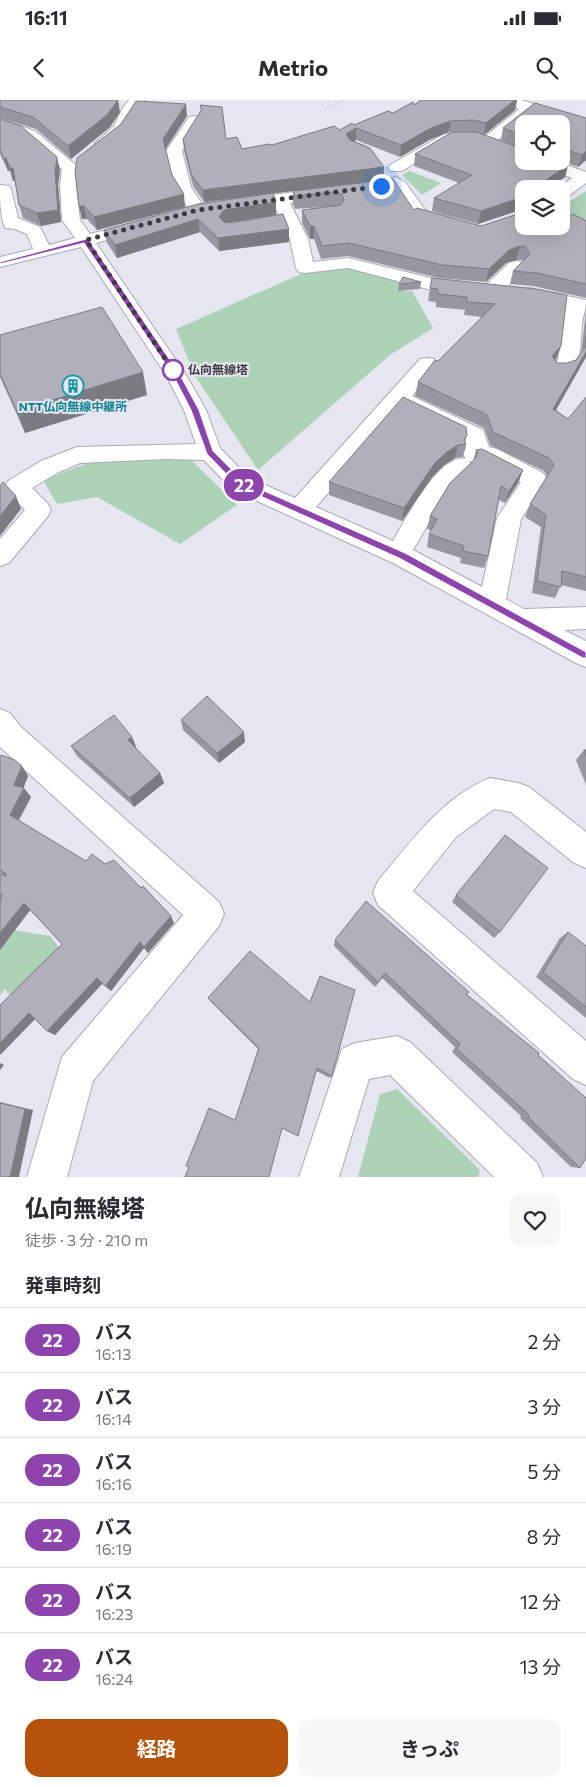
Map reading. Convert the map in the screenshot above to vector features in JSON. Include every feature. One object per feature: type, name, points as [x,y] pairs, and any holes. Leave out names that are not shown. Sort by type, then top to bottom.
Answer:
[{"type":"street","points":[[137,100],[129,109],[120,128],[82,160],[68,185],[71,220],[176,375],[195,410],[210,452],[241,484],[398,554],[586,655]]},
{"type":"street","points":[[508,100],[586,126]]},
{"type":"street","points":[[505,149],[482,140],[529,108]]},
{"type":"street","points":[[194,120],[174,152],[183,187],[198,210]]},
{"type":"street","points":[[0,122],[30,134],[82,160]]},
{"type":"street","points":[[181,215],[198,210],[280,198],[398,175],[447,138],[457,138]]},
{"type":"street","points":[[383,158],[398,175],[420,216],[462,227]]},
{"type":"street","points":[[564,170],[584,177],[570,187]]},
{"type":"street","points":[[7,188],[11,224],[16,223],[34,231],[43,252]]},
{"type":"street","points":[[280,198],[300,239],[305,268],[348,263],[439,286],[533,294],[581,305],[571,366]]},
{"type":"street","points":[[0,262],[120,232]]},
{"type":"street","points":[[492,290],[516,266]]},
{"type":"street","points":[[299,510],[427,364]]},
{"type":"street","points":[[398,398],[475,435],[471,457],[436,489],[398,554]]},
{"type":"street","points":[[0,556],[39,510],[8,491],[48,467],[77,455],[166,451],[210,452]]},
{"type":"street","points":[[471,457],[535,478],[509,518],[492,604]]},
{"type":"street","points":[[523,620],[586,618]]},
{"type":"street","points":[[0,722],[10,737],[207,914],[76,1071],[46,1177]]},
{"type":"street","points":[[586,852],[518,798],[490,794],[444,826],[390,893],[586,1066]]},
{"type":"street","points":[[319,1177],[355,1062],[396,1055],[524,1177]]},
{"type":"path","points":[[325,108],[344,100]]},
{"type":"green space","points":[[409,171],[441,183],[422,195],[402,175]]},
{"type":"green space","points":[[586,191],[586,230],[570,224],[570,201]]},
{"type":"green space","points":[[349,266],[396,278],[403,291],[412,291],[433,328],[390,355],[258,470],[195,376],[176,329],[310,270]]},
{"type":"green space","points":[[98,459],[191,460],[237,505],[180,544],[97,497],[57,504],[43,480]]},
{"type":"green space","points":[[0,928],[50,936],[61,950],[12,997],[5,989],[0,995]]},
{"type":"green space","points":[[397,1089],[480,1170],[478,1177],[358,1177],[380,1094]]},
{"type":"building","points":[[0,100],[118,100],[107,115],[68,146],[33,117],[0,107]]},
{"type":"building","points":[[421,100],[515,100],[486,123],[474,120],[451,121],[431,128],[401,145],[356,128],[346,134],[350,140],[370,148],[384,167],[203,190],[191,174],[183,139],[202,109],[200,105],[222,107],[226,139],[237,137],[242,149],[272,145],[334,126],[340,130],[352,123],[354,125],[388,111],[393,113],[413,102],[414,105]]},
{"type":"building","points":[[136,101],[186,104],[163,139],[172,175],[184,194],[94,217],[84,206],[79,206],[75,172],[77,158],[121,124]]},
{"type":"building","points":[[535,103],[586,118],[586,151],[582,155],[570,151],[570,115],[520,115]]},
{"type":"building","points":[[0,119],[21,126],[57,157],[55,172],[58,210],[37,213],[19,205],[13,168],[10,168],[0,149]]},
{"type":"building","points":[[515,119],[515,133],[503,128]]},
{"type":"building","points":[[452,132],[476,132],[515,146],[515,170],[561,170],[546,180],[515,180],[515,200],[481,211],[434,198],[472,175],[415,154]]},
{"type":"building","points":[[393,179],[414,210],[417,208],[481,226],[515,215],[515,235],[570,235],[570,216],[573,214],[586,221],[586,284],[537,273],[513,271],[530,254],[526,247],[520,246],[509,250],[489,269],[442,265],[349,243],[322,246],[314,226],[310,226],[302,210],[341,205],[344,200],[342,194],[334,192],[295,196],[293,191]]},
{"type":"building","points":[[273,193],[276,202],[224,210],[219,217],[224,222],[230,223],[283,214],[289,229],[218,238],[198,219],[115,245],[104,230],[198,204]]},
{"type":"building","points":[[403,277],[421,282],[399,284]]},
{"type":"building","points":[[432,278],[536,289],[567,295],[561,346],[552,356],[557,363],[567,363],[576,360],[585,347],[586,336],[586,352],[553,409],[568,419],[586,397],[586,577],[562,571],[561,587],[537,581],[546,515],[530,504],[554,465],[549,458],[493,432],[487,415],[418,382],[435,360],[438,361],[495,304],[467,302],[467,297],[438,294],[438,289],[430,288]]},
{"type":"building","name":"NTT仏向無線中継所","points":[[102,307],[143,372],[17,411],[0,374],[0,335]]},
{"type":"building","points":[[403,397],[466,427],[467,435],[464,440],[466,444],[458,445],[435,463],[404,508],[329,482]]},
{"type":"building","points":[[482,449],[523,470],[509,491],[501,486],[488,556],[463,551],[464,546],[429,534],[437,519],[430,516],[450,483],[474,460],[478,453],[476,450]]},
{"type":"building","points":[[3,482],[16,496],[0,516],[0,486]]},
{"type":"building","points":[[207,696],[244,732],[217,753],[181,720]]},
{"type":"building","points":[[114,715],[132,737],[128,740],[160,773],[130,798],[71,746]]},
{"type":"building","points":[[1,755],[15,760],[22,766],[14,785],[24,788],[10,815],[86,861],[92,854],[105,864],[114,860],[141,888],[143,886],[171,916],[144,947],[140,942],[105,986],[97,978],[47,1031],[29,1013],[0,1043],[0,1005],[62,944],[24,903],[0,933],[0,903],[2,894],[0,894],[0,874],[6,876],[0,870]]},
{"type":"building","points":[[505,835],[548,868],[500,932],[456,895]]},
{"type":"building","points":[[366,901],[469,992],[466,994],[539,1053],[538,1055],[586,1098],[586,1158],[580,1168],[528,1117],[529,1115],[457,1049],[460,1044],[385,973],[378,982],[335,940]]},
{"type":"building","points":[[568,932],[586,946],[586,1007],[543,972]]},
{"type":"building","points":[[250,951],[310,1002],[320,976],[355,990],[332,1076],[317,1068],[298,1136],[282,1128],[269,1177],[185,1177],[189,1167],[186,1166],[209,1108],[235,1120],[259,1048],[208,998]]},
{"type":"building","points":[[0,1103],[25,1109],[10,1177],[0,1177]]},
{"type":"bus line","name":"22","points":[[0,262],[86,240],[176,375],[195,410],[210,452],[241,484],[402,556],[586,655]]},
{"type":"place","name":"仏向無線塔","points":[[173,370]]},
{"type":"place","name":"NTT仏向無線中継所","points":[[73,386]]},
{"type":"route","points":[[173,370],[176,375],[86,240],[198,210],[381,186]]}]
